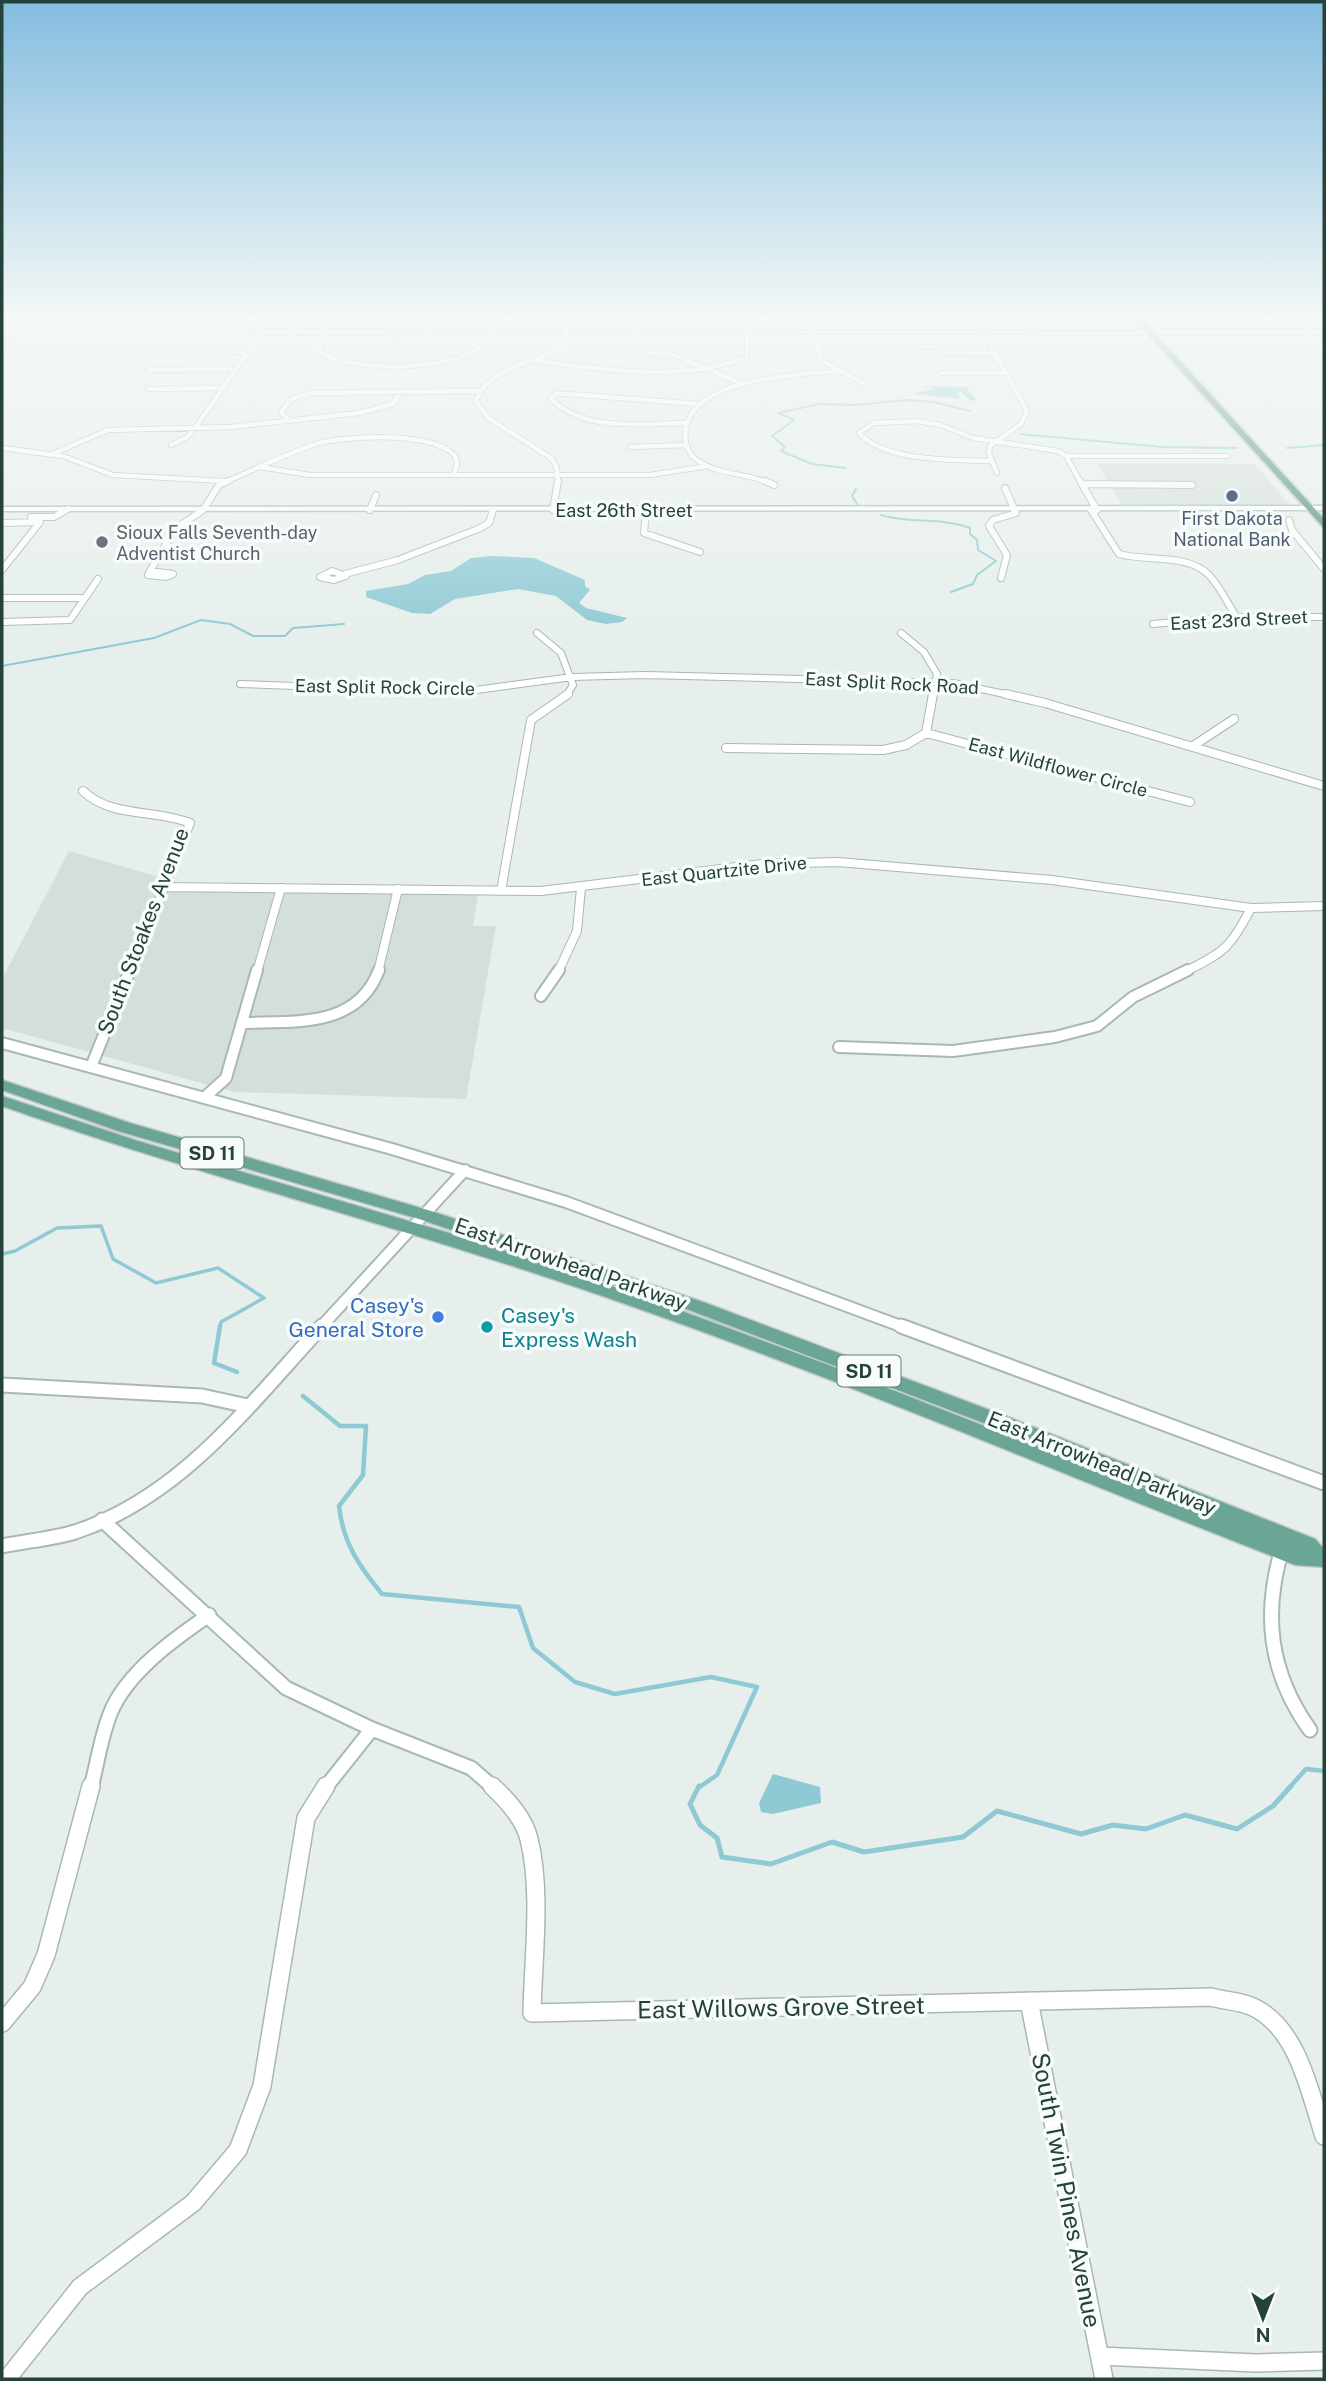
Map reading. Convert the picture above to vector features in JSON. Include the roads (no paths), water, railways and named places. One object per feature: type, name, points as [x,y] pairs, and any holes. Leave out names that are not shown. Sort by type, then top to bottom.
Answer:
[{"type":"highway","points":[[1240,428],[1319,510]]},
{"type":"highway","points":[[1315,496],[1324,525]]},
{"type":"main road","name":"East 26th Street","points":[[2,509],[1319,510]]},
{"type":"main road","name":"East Arrowhead Parkway","points":[[2,1085],[418,1222],[696,1306],[832,1357],[1284,1544],[1303,1559],[1322,1559]]},
{"type":"main road","name":"East Arrowhead Parkway","points":[[2,1101],[142,1149],[418,1222]]},
{"type":"street","points":[[52,454],[108,430],[190,428]]},
{"type":"street","points":[[171,445],[187,437],[195,428]]},
{"type":"street","points":[[508,428],[545,453],[556,465],[558,475],[553,510]]},
{"type":"street","points":[[687,428],[687,445],[693,456],[708,466],[774,485]]},
{"type":"street","points":[[863,428],[858,434],[867,442],[921,458],[992,461]]},
{"type":"street","points":[[945,428],[962,435],[1054,450],[1066,456],[1227,456]]},
{"type":"street","points":[[997,473],[989,452],[994,441],[1014,428]]},
{"type":"street","points":[[410,439],[419,432]]},
{"type":"street","points":[[2,448],[52,454],[113,475],[224,481],[327,441],[410,439],[437,444],[450,450],[457,461],[454,475]]},
{"type":"street","points":[[630,447],[687,445]]},
{"type":"street","points":[[1066,456],[1119,554],[1140,560],[1179,562],[1201,569],[1209,575],[1236,617]]},
{"type":"street","points":[[360,475],[366,463]]},
{"type":"street","points":[[260,467],[300,474],[656,475],[708,466]]},
{"type":"street","points":[[150,571],[175,528],[203,510],[224,481]]},
{"type":"street","points":[[1082,484],[1192,485]]},
{"type":"street","points":[[1001,578],[1009,563],[1009,553],[989,526],[993,520],[1014,515],[1015,510],[1005,488]]},
{"type":"street","points":[[370,510],[376,495]]},
{"type":"street","points":[[2,517],[54,517],[68,509]]},
{"type":"street","points":[[345,573],[398,560],[478,529],[489,523],[493,510]]},
{"type":"street","points":[[646,510],[644,533],[700,552]]},
{"type":"street","points":[[1289,520],[1292,530],[1324,569]]},
{"type":"street","points":[[2,523],[40,523],[2,570]]},
{"type":"street","points":[[2,622],[70,620],[98,579]]},
{"type":"street","points":[[2,598],[85,598]]},
{"type":"street","name":"East 23rd Street","points":[[1153,624],[1236,617],[1324,617]]},
{"type":"street","points":[[501,891],[531,720],[573,690],[572,677],[561,653],[537,633]]},
{"type":"street","points":[[726,748],[883,750],[909,745],[926,733],[937,682],[932,663],[924,652],[901,633]]},
{"type":"street","name":"East Split Rock Road","points":[[572,677],[656,675],[937,682],[1012,694],[1324,786]]},
{"type":"street","name":"East Split Rock Circle","points":[[240,684],[461,692],[572,677]]},
{"type":"street","points":[[1193,746],[1234,719]]},
{"type":"street","name":"East Wildflower Circle","points":[[926,733],[1190,802]]},
{"type":"street","name":"South Stoakes Avenue","points":[[83,791],[90,801],[103,806],[157,812],[190,823],[91,1067]]},
{"type":"street","name":"East Quartzite Drive","points":[[163,887],[501,891],[581,888],[762,864],[838,862],[1052,880],[1251,908],[1324,906]]},
{"type":"street","points":[[204,1098],[226,1078],[281,888]]},
{"type":"street","points":[[541,996],[552,982],[581,923],[584,912],[581,888]]},
{"type":"street","points":[[243,1023],[325,1017],[360,1002],[372,986],[398,889]]},
{"type":"street","points":[[839,1047],[944,1051],[1055,1037],[1097,1026],[1133,997],[1215,957],[1230,946],[1251,908]]},
{"type":"street","points":[[2,1043],[465,1170],[641,1228],[1324,1483]]},
{"type":"street","points":[[2,1546],[43,1540],[103,1520],[138,1503],[200,1459],[465,1170]]},
{"type":"street","points":[[2,1385],[202,1396],[248,1406]]},
{"type":"street","points":[[6,2379],[80,2287],[193,2203],[238,2150],[262,2086],[306,1818],[315,1800],[373,1729],[286,1688],[268,1675],[209,1615],[103,1520]]},
{"type":"street","points":[[1284,1544],[1271,1622],[1271,1653],[1279,1681],[1310,1730]]},
{"type":"street","points":[[2,2023],[32,1987],[46,1955],[111,1712],[144,1665],[173,1639],[209,1615]]},
{"type":"street","name":"East Willows Grove Street","points":[[373,1729],[471,1768],[510,1802],[529,1837],[534,1894],[532,2013],[1211,1997],[1255,2008],[1277,2023],[1294,2052],[1324,2136]]},
{"type":"street","name":"South Twin Pines Avenue","points":[[1030,2001],[1104,2379]]},
{"type":"street","points":[[1100,2356],[1256,2363],[1324,2361]]},
{"type":"water","points":[[471,558],[534,558],[585,580],[585,586],[590,590],[579,603],[586,608],[627,618],[622,622],[606,624],[587,620],[556,596],[518,589],[455,599],[430,614],[412,613],[366,597],[366,591],[408,584],[425,575],[451,571]]},
{"type":"water","points":[[773,1774],[820,1787],[821,1803],[773,1814],[761,1812],[759,1803]]},
{"type":"waterway","points":[[783,428],[772,436],[785,447],[781,451],[812,464],[846,468]]},
{"type":"waterway","points":[[1020,434],[1162,447],[1237,448]]},
{"type":"waterway","points":[[1287,448],[1324,445]]},
{"type":"waterway","points":[[856,489],[852,496],[857,504]]},
{"type":"waterway","points":[[881,515],[970,528],[970,534],[977,540],[978,550],[996,561],[977,575],[973,584],[951,592]]},
{"type":"waterway","points":[[2,666],[154,638],[201,620],[230,624],[253,636],[285,636],[293,628],[344,624]]},
{"type":"waterway","points":[[2,1254],[15,1251],[57,1228],[101,1226],[113,1259],[156,1283],[218,1268],[264,1298],[221,1322],[220,1328]]},
{"type":"waterway","points":[[220,1326],[214,1363],[237,1372]]},
{"type":"waterway","points":[[303,1396],[340,1426],[366,1426],[363,1475],[339,1506],[348,1543],[366,1574],[382,1594],[519,1607],[533,1648],[575,1682],[615,1694],[711,1677],[757,1687],[717,1775],[698,1788]]},
{"type":"waterway","points":[[1289,1788],[1306,1769],[1324,1771]]},
{"type":"waterway","points":[[698,1788],[690,1804],[700,1825],[717,1838],[722,1857],[771,1864],[832,1842],[864,1852],[963,1837],[997,1811],[1081,1834],[1113,1825],[1146,1829],[1185,1815],[1237,1829],[1273,1806],[1291,1786]]},
{"type":"place","name":"First Dakota National Bank","points":[[1232,496]]},
{"type":"place","name":"Sioux Falls Seventh-day Adventist Church","points":[[102,542]]},
{"type":"place","name":"Casey's General Store","points":[[438,1317]]},
{"type":"place","name":"Casey's Express Wash","points":[[487,1327]]}]
